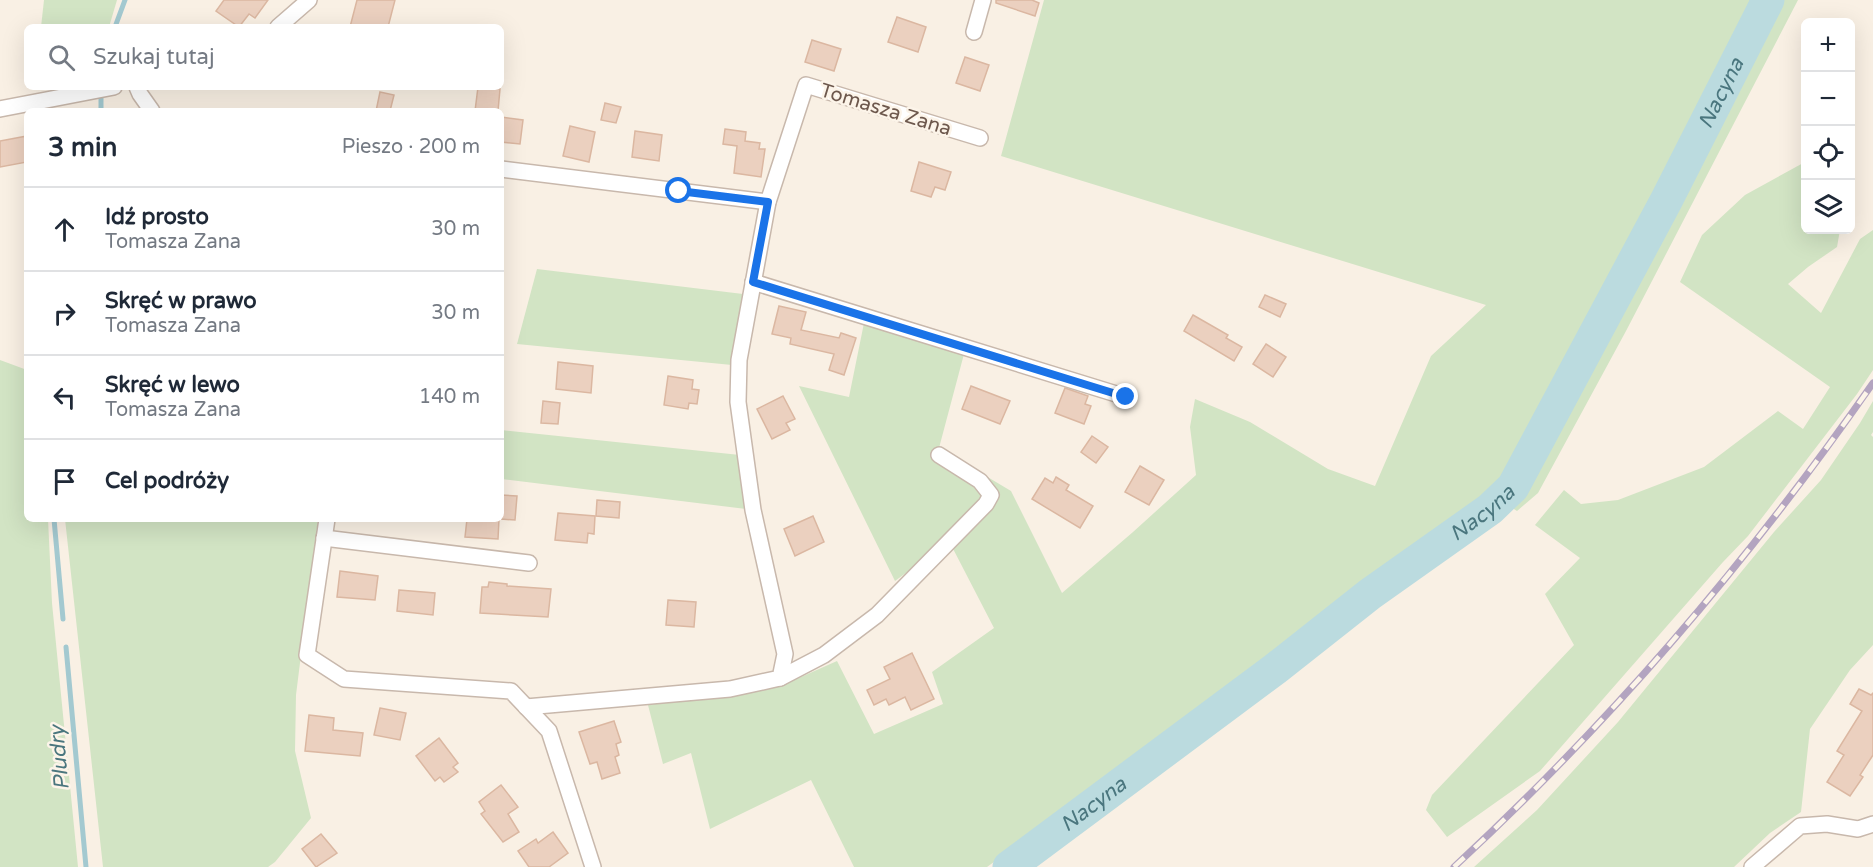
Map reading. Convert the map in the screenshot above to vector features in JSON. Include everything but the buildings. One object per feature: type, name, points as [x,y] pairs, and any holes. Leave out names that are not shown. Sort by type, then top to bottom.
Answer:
[{"type":"street","points":[[281,24],[309,0]]},
{"type":"street","points":[[974,32],[983,0]]},
{"type":"street","name":"Tomasza Zana","points":[[780,678],[785,654],[753,510],[738,402],[739,360],[768,202],[806,85],[980,138]]},
{"type":"street","points":[[0,109],[100,90]]},
{"type":"street","points":[[138,90],[150,108]]},
{"type":"street","points":[[504,169],[768,202]]},
{"type":"street","points":[[753,282],[1126,397]]},
{"type":"street","points":[[526,707],[729,689],[780,678],[824,655],[877,615],[986,504],[990,495],[980,481],[939,455]]},
{"type":"street","points":[[327,522],[307,655],[344,678],[511,691],[549,731],[593,867]]},
{"type":"street","points":[[324,538],[529,563]]},
{"type":"street","points":[[1752,867],[1800,826],[1827,824],[1858,829],[1873,824]]},
{"type":"green space","points":[[44,0],[117,0],[110,24],[41,24]]},
{"type":"green space","points":[[1044,0],[1762,0],[1511,479],[1458,524],[987,867],[854,867],[811,780],[710,829],[691,753],[663,764],[648,705],[792,681],[837,661],[874,734],[943,704],[932,672],[994,628],[949,541],[895,581],[799,386],[849,397],[864,323],[964,354],[939,448],[1011,491],[1062,593],[1196,475],[1190,427],[1195,399],[1250,422],[1328,469],[1375,486],[1431,356],[1486,305],[1001,156]]},
{"type":"green space","points":[[1778,0],[1798,0],[1626,331],[1538,493],[1517,511],[1506,504],[1519,491]]},
{"type":"green space","points":[[1801,164],[1801,234],[1839,234],[1837,247],[1788,284],[1821,313],[1860,239],[1873,230],[1873,370],[1748,536],[1540,771],[1447,837],[1426,810],[1432,795],[1574,645],[1545,594],[1580,558],[1535,525],[1564,490],[1581,504],[1618,500],[1704,467],[1778,411],[1803,429],[1830,387],[1680,282],[1702,235],[1745,195]]},
{"type":"green space","points":[[537,269],[743,294],[732,365],[517,344]]},
{"type":"green space","points":[[0,360],[24,369],[24,522],[48,522],[52,603],[78,867],[0,867]]},
{"type":"green space","points":[[1873,401],[1873,432],[1871,435],[1873,437],[1873,645],[1850,670],[1810,729],[1801,812],[1770,833],[1734,867],[1474,867],[1537,810],[1618,722],[1774,532],[1821,480]]},
{"type":"green space","points":[[504,430],[740,455],[746,509],[504,479]]},
{"type":"green space","points":[[65,522],[318,522],[296,695],[295,751],[311,818],[275,862],[268,867],[103,867]]},
{"type":"waterway","name":"Pludry","points":[[116,24],[125,0]]},
{"type":"waterway","name":"Nacyna","points":[[1009,867],[1275,669],[1370,594],[1490,509],[1513,487],[1666,201],[1768,0]]},
{"type":"waterway","name":"Pludry","points":[[101,92],[101,108]]},
{"type":"waterway","name":"Pludry","points":[[54,522],[63,619]]},
{"type":"waterway","name":"Pludry","points":[[66,647],[86,867]]},
{"type":"railway","points":[[1454,867],[1569,755],[1677,636],[1778,512],[1873,383]]},
{"type":"route","points":[[679,191],[768,202],[753,282],[1126,397]]}]
